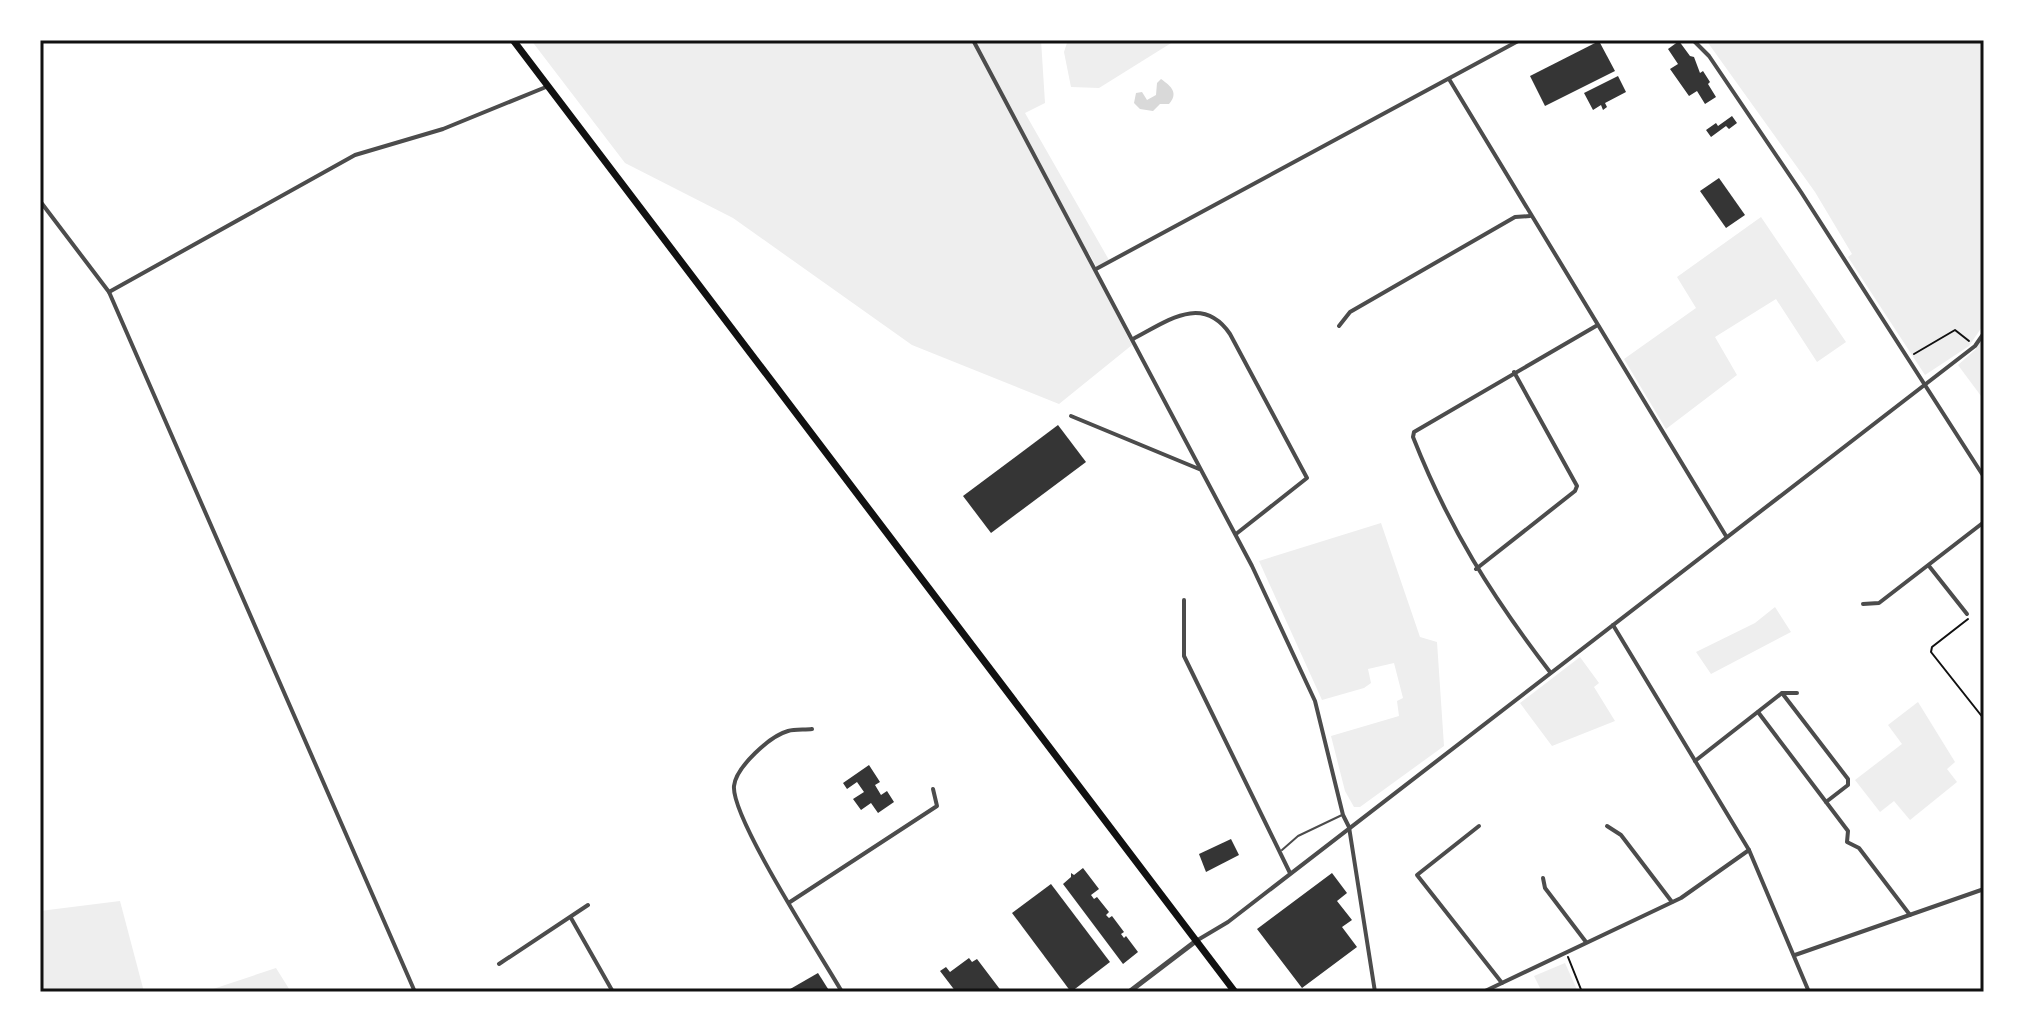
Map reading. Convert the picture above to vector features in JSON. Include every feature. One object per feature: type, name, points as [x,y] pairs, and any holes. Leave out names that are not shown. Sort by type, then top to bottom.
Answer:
[{"type":"main road","points":[[513,40],[1235,992]]},
{"type":"street","points":[[973,40],[1236,534],[1315,701],[1343,815],[1349,827],[1375,992]]},
{"type":"street","points":[[1096,269],[1520,40]]},
{"type":"street","points":[[1693,40],[1709,56],[1909,357],[1931,397],[1984,477]]},
{"type":"street","points":[[1449,79],[1726,536]]},
{"type":"street","points":[[109,292],[355,155],[443,129],[548,86]]},
{"type":"street","points":[[40,201],[109,292],[415,992]]},
{"type":"street","points":[[1339,326],[1350,312],[1515,217],[1530,216]]},
{"type":"street","points":[[1132,339],[1191,313],[1214,317],[1230,334],[1307,478],[1236,534]]},
{"type":"street","points":[[1550,672],[1476,569],[1430,480],[1413,437],[1414,432],[1596,326]]},
{"type":"street","points":[[1129,992],[1196,941],[1228,922],[1975,346],[1984,333]]},
{"type":"street","points":[[1476,569],[1575,491],[1577,486],[1514,372]]},
{"type":"street","points":[[1071,416],[1202,470]]},
{"type":"street","points":[[1863,604],[1879,603],[1984,522]]},
{"type":"street","points":[[1929,565],[1967,614]]},
{"type":"street","points":[[1184,600],[1184,656],[1290,873]]},
{"type":"street","points":[[1612,624],[1749,850],[1809,992]]},
{"type":"street","points":[[1695,761],[1782,693],[1797,693]]},
{"type":"street","points":[[1782,693],[1848,779],[1848,785],[1826,802]]},
{"type":"street","points":[[1758,712],[1848,831],[1847,842],[1859,848],[1910,915]]},
{"type":"street","points":[[812,729],[786,731],[747,760],[737,773],[734,788],[739,809],[755,843],[842,992]]},
{"type":"street","points":[[790,902],[937,806],[933,789]]},
{"type":"street","points":[[1479,826],[1417,875],[1502,983]]},
{"type":"street","points":[[1607,826],[1621,835],[1672,902]]},
{"type":"street","points":[[1483,992],[1689,893],[1749,850]]},
{"type":"street","points":[[1543,878],[1545,888],[1586,942]]},
{"type":"street","points":[[1795,955],[1984,889]]},
{"type":"street","points":[[499,964],[588,905]]},
{"type":"street","points":[[571,917],[613,992]]},
{"type":"lane","points":[[1280,851],[1298,836],[1343,815]]},
{"type":"path","points":[[1909,357],[1955,330],[1975,346]]},
{"type":"path","points":[[1967,614],[1967,621],[1932,647],[1931,652],[1984,719]]},
{"type":"path","points":[[1566,952],[1582,992]]},
{"type":"shaded area","points":[[531,40],[1041,40],[1045,103],[1025,113],[1109,260],[1097,268],[1089,253],[1086,255],[1132,345],[1059,404],[912,345],[733,218],[625,163]]},
{"type":"shaded area","points":[[1068,40],[1176,40],[1099,88],[1071,87],[1064,52]]},
{"type":"shaded area","points":[[1706,40],[1984,40],[1984,324],[1969,346],[1925,375],[1848,257],[1852,254],[1815,192]]},
{"type":"shaded area","points":[[1161,79],[1172,90],[1172,100],[1169,104],[1160,104],[1153,111],[1140,109],[1134,103],[1136,93],[1142,92],[1147,100],[1156,95],[1157,83]]},
{"type":"shaded area","points":[[1761,217],[1846,342],[1817,362],[1776,299],[1715,337],[1737,375],[1666,429],[1624,359],[1696,308],[1677,277]]},
{"type":"shaded area","points":[[1984,337],[1984,400],[1958,365]]},
{"type":"shaded area","points":[[1381,523],[1420,637],[1437,642],[1444,746],[1360,807],[1354,807],[1345,791],[1331,736],[1399,716],[1397,701],[1403,698],[1394,663],[1368,669],[1371,683],[1364,688],[1322,700],[1259,561]]},
{"type":"shaded area","points":[[1775,607],[1791,632],[1711,674],[1696,652],[1755,623]]},
{"type":"shaded area","points":[[1580,657],[1599,683],[1594,687],[1615,721],[1552,746],[1520,703]]},
{"type":"shaded area","points":[[1918,702],[1955,762],[1947,769],[1957,782],[1910,820],[1894,801],[1880,812],[1855,780],[1902,744],[1888,725]]},
{"type":"shaded area","points":[[120,901],[144,992],[40,992],[40,911]]},
{"type":"shaded area","points":[[1565,963],[1578,992],[1542,992],[1534,976]]},
{"type":"shaded area","points":[[276,968],[291,992],[204,992]]},
{"type":"building","points":[[1599,41],[1615,71],[1545,106],[1530,76]]},
{"type":"building","points":[[1679,41],[1694,57],[1700,73],[1703,71],[1710,82],[1708,84],[1716,97],[1705,104],[1697,91],[1689,96],[1670,69],[1678,64],[1668,49]]},
{"type":"building","points":[[1618,76],[1626,92],[1605,103],[1607,107],[1603,110],[1601,105],[1593,110],[1584,93]]},
{"type":"building","points":[[1732,116],[1737,123],[1729,129],[1726,126],[1711,137],[1706,130]]},
{"type":"building","points":[[1719,178],[1745,215],[1726,228],[1700,191]]},
{"type":"building","points":[[1058,425],[1086,462],[991,533],[963,496]]},
{"type":"building","points":[[869,765],[880,782],[875,785],[881,795],[887,791],[894,802],[878,813],[871,803],[861,810],[853,799],[864,792],[857,782],[847,789],[843,783]]},
{"type":"building","points":[[1231,839],[1239,855],[1206,872],[1199,854]]},
{"type":"building","points":[[1083,868],[1099,889],[1091,895],[1094,899],[1097,897],[1109,912],[1106,915],[1109,918],[1112,916],[1124,932],[1121,934],[1138,952],[1123,964],[1063,884],[1071,873],[1074,875]]},
{"type":"building","points":[[1332,873],[1347,893],[1337,901],[1352,920],[1342,927],[1357,947],[1302,988],[1257,929]]},
{"type":"building","points":[[1051,884],[1110,962],[1071,992],[1012,913]]},
{"type":"building","points":[[969,958],[972,962],[977,959],[1002,992],[956,992],[940,971],[946,967],[950,972]]},
{"type":"building","points":[[818,973],[830,992],[785,992]]}]
